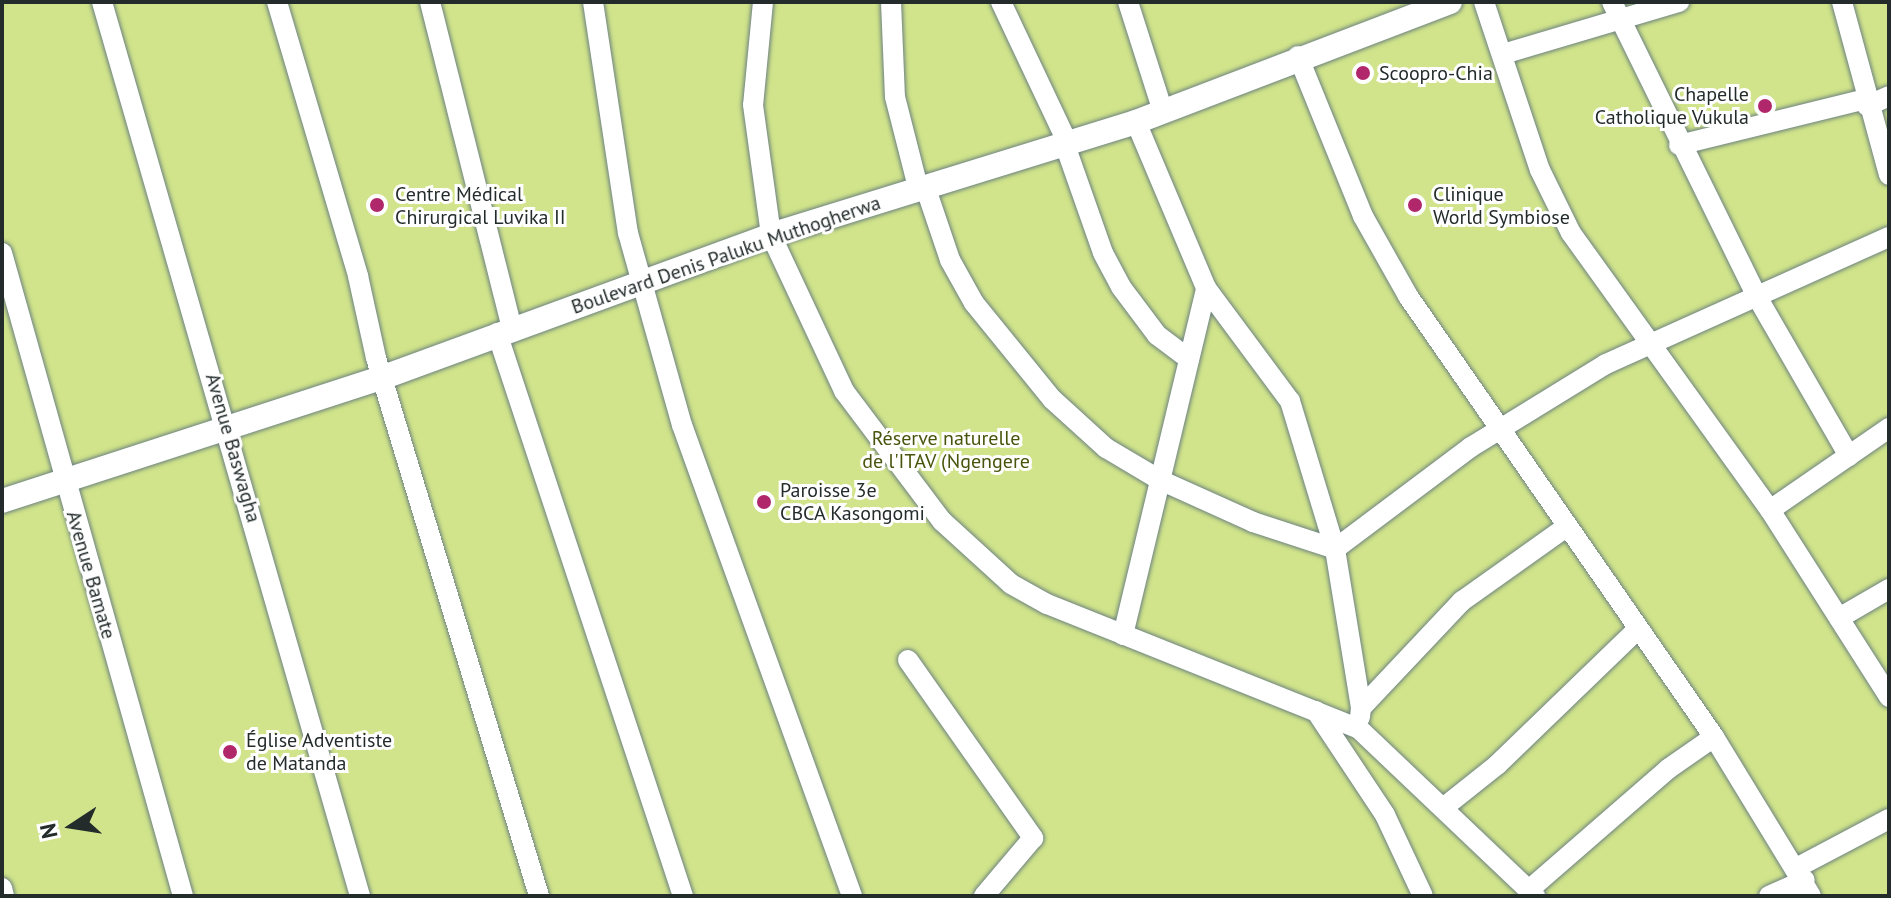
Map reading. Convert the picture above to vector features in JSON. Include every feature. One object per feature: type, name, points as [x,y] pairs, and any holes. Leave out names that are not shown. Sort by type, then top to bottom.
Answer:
[{"type":"street","name":"Avenue Baswagha","points":[[102,2],[227,425],[360,896]]},
{"type":"street","points":[[277,2],[384,377],[539,896]]},
{"type":"street","points":[[430,2],[504,330],[683,896]]},
{"type":"street","points":[[593,2],[628,233],[641,283],[703,492],[852,896]]},
{"type":"street","points":[[891,2],[895,97],[922,190],[950,260],[1001,337],[1071,417],[1106,448],[1160,480],[1265,527],[1335,549]]},
{"type":"street","points":[[1001,2],[1067,144],[1103,253],[1121,287],[1157,335],[1189,359]]},
{"type":"street","points":[[1128,2],[1163,112]]},
{"type":"street","name":"Boulevard Denis Paluku Muthogherwa","points":[[2,501],[227,425],[384,377],[504,330],[771,235],[1136,122],[1298,56],[1450,2]]},
{"type":"street","points":[[1484,2],[1540,170],[1571,233],[1652,341],[1770,510],[1889,697]]},
{"type":"street","points":[[1503,54],[1615,10],[1679,2]]},
{"type":"street","points":[[1842,2],[1866,102],[1889,175]]},
{"type":"street","points":[[761,4],[753,105],[771,235],[844,391],[942,521],[1011,584],[1123,635],[1359,729],[1533,893],[1668,769],[1714,737]]},
{"type":"street","points":[[1615,10],[1679,145],[1756,295],[1849,456]]},
{"type":"street","points":[[1298,56],[1363,216],[1408,296],[1497,429],[1714,737],[1805,881]]},
{"type":"street","points":[[1679,145],[1889,96]]},
{"type":"street","points":[[1136,122],[1206,288],[1290,401],[1335,549],[1361,708],[1359,729]]},
{"type":"street","points":[[1335,549],[1497,429],[1652,341],[1889,237]]},
{"type":"street","name":"Avenue Bamate","points":[[2,253],[183,896]]},
{"type":"street","points":[[1123,635],[1206,288]]},
{"type":"street","points":[[1770,510],[1889,428]]},
{"type":"street","points":[[1361,708],[1462,601],[1566,527]]},
{"type":"street","points":[[1839,618],[1889,589]]},
{"type":"street","points":[[1443,808],[1505,758],[1637,630]]},
{"type":"street","points":[[908,660],[1033,838],[984,896]]},
{"type":"street","points":[[1316,711],[1385,815],[1423,896]]},
{"type":"street","points":[[1769,896],[1805,881],[1889,819]]},
{"type":"street","points":[[2,888],[4,896]]},
{"type":"green space","name":"Réserve naturelle de l'ITAV (Ngengere","points":[[2,2],[1889,2],[1889,896],[2,896]]},
{"type":"place","name":"Scoopro-Chia","points":[[1363,73]]},
{"type":"place","name":"Chapelle Catholique Vukula","points":[[1765,106]]},
{"type":"place","name":"Centre Médical Chirurgical Luvika II","points":[[377,205]]},
{"type":"place","name":"Clinique World Symbiose","points":[[1415,205]]},
{"type":"place","name":"Paroisse 3e CBCA Kasongomi","points":[[764,502]]},
{"type":"place","name":"Église Adventiste de Matanda","points":[[230,752]]}]
